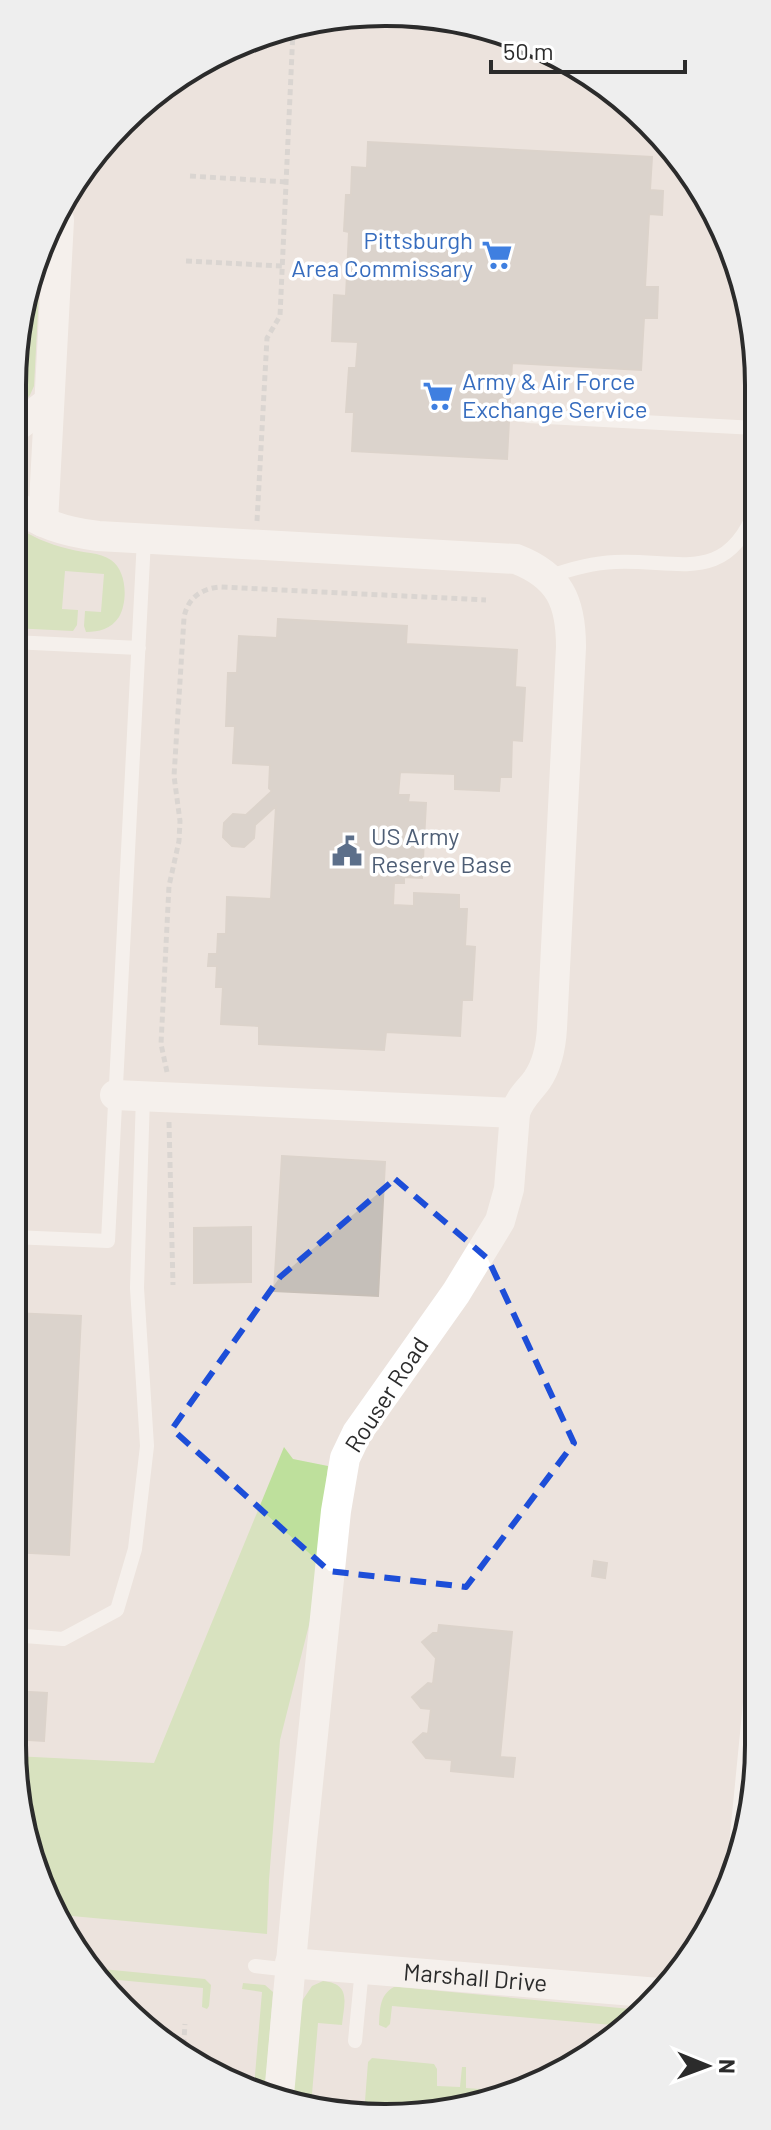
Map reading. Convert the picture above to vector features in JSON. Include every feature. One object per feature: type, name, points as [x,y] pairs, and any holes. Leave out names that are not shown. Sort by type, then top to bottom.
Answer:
[{"type":"street","points":[[43,522],[58,237]]},
{"type":"street","points":[[26,419],[49,402]]},
{"type":"street","points":[[26,514],[75,533],[516,559],[548,577],[561,592],[568,609],[571,628],[552,1028],[544,1069],[518,1102],[515,1113],[143,1096]]},
{"type":"street","name":"Rouser Road","points":[[280,2088],[336,1511],[345,1458],[357,1433],[456,1293],[500,1221],[509,1189],[515,1113]]},
{"type":"street","name":"Marshall Drive","points":[[290,1966],[647,1992]]},
{"type":"lane","points":[[528,416],[745,427]]},
{"type":"lane","points":[[548,577],[569,569],[617,562],[696,565],[714,560],[729,551],[745,532]]},
{"type":"lane","points":[[26,1636],[63,1639],[117,1610],[135,1549],[147,1446],[137,1288],[143,1096],[139,648],[144,539]]},
{"type":"lane","points":[[26,643],[139,648]]},
{"type":"lane","points":[[26,1238],[108,1241],[143,1096]]},
{"type":"lane","points":[[255,1966],[290,1966]]},
{"type":"lane","points":[[355,2041],[362,1969]]},
{"type":"path","points":[[254,588],[267,338],[280,316],[293,38]]},
{"type":"path","points":[[190,176],[286,182]]},
{"type":"path","points":[[186,261],[282,266]]},
{"type":"path","points":[[173,1285],[143,1096],[169,1079],[161,1044],[169,886],[179,841],[180,821],[174,776],[184,618],[189,603],[206,590],[221,587],[486,600]]},
{"type":"path","points":[[184,2042],[185,2024]]},
{"type":"highlighted area","points":[[395,1179],[488,1259],[574,1443],[466,1587],[329,1571],[172,1429],[280,1277]]},
{"type":"green space","points":[[39,288],[34,386],[26,399],[29,339]]},
{"type":"green space","points":[[26,532],[46,542],[102,555],[120,571],[125,595],[119,617],[104,629],[86,632],[85,611],[101,612],[104,574],[65,571],[62,609],[78,610],[77,625],[73,631],[26,629]]},
{"type":"green space","points":[[284,1447],[293,1459],[328,1466],[313,1609],[280,1740],[267,1934],[69,1916],[53,1882],[38,1838],[27,1757],[154,1763]]},
{"type":"green space","points":[[105,1969],[205,1979],[211,1985],[207,2009],[202,2007],[203,1988],[113,1980]]},
{"type":"green space","points":[[323,1981],[338,1986],[344,1996],[344,2009],[342,2025],[318,2023],[312,2096],[293,2092],[302,2001],[312,1986]]},
{"type":"green space","points":[[243,1983],[265,1985],[273,1992],[266,2083],[255,2079],[262,1992],[242,1989]]},
{"type":"green space","points":[[394,1987],[629,2009],[611,2025],[392,2006],[390,2024],[386,2028],[379,2025],[380,2008],[389,1990]]},
{"type":"green space","points":[[372,2058],[434,2064],[437,2086],[460,2087],[462,2067],[466,2067],[466,2088],[487,2090],[432,2101],[365,2103],[368,2062]]},
{"type":"building","points":[[368,142],[652,157],[650,190],[663,191],[662,215],[649,214],[645,287],[658,287],[657,318],[644,318],[641,370],[512,363],[507,459],[352,451],[354,412],[346,412],[349,368],[356,368],[358,342],[332,341],[334,295],[346,296],[349,232],[344,231],[346,195],[351,195],[352,167],[367,168]]},
{"type":"building","points":[[278,619],[407,626],[406,644],[517,650],[515,687],[525,688],[522,741],[512,740],[511,777],[500,777],[499,791],[455,789],[455,774],[400,772],[398,795],[409,795],[408,802],[426,803],[422,878],[404,877],[404,883],[394,883],[393,905],[414,906],[414,893],[459,895],[459,909],[467,909],[465,946],[475,947],[472,1000],[462,1000],[460,1036],[386,1032],[384,1050],[259,1044],[259,1026],[221,1024],[223,987],[216,987],[217,966],[208,966],[209,954],[217,954],[218,934],[226,934],[227,897],[271,899],[276,806],[255,825],[254,838],[244,847],[232,846],[223,837],[224,823],[233,814],[246,815],[272,791],[269,788],[270,765],[233,763],[235,726],[226,726],[228,673],[237,673],[239,636],[277,638]]},
{"type":"building","points":[[282,1156],[385,1162],[378,1296],[274,1291]]},
{"type":"building","points":[[251,1227],[251,1282],[194,1283],[194,1228]]},
{"type":"building","points":[[26,1314],[81,1316],[69,1555],[26,1553]]},
{"type":"building","points":[[594,1561],[607,1563],[605,1578],[592,1576]]},
{"type":"building","points":[[439,1625],[512,1632],[500,1757],[515,1758],[513,1777],[451,1771],[452,1760],[426,1758],[413,1742],[423,1733],[428,1734],[431,1709],[421,1708],[412,1697],[428,1683],[433,1684],[436,1658],[422,1642],[433,1633],[438,1633]]},
{"type":"building","points":[[26,1692],[47,1693],[44,1741],[26,1740]]},
{"type":"place","name":"Pittsburgh Area Commissary","points":[[497,255]]},
{"type":"place","name":"Army & Air Force Exchange Service","points":[[438,396]]},
{"type":"place","name":"US Army Reserve Base","points":[[347,851]]}]
